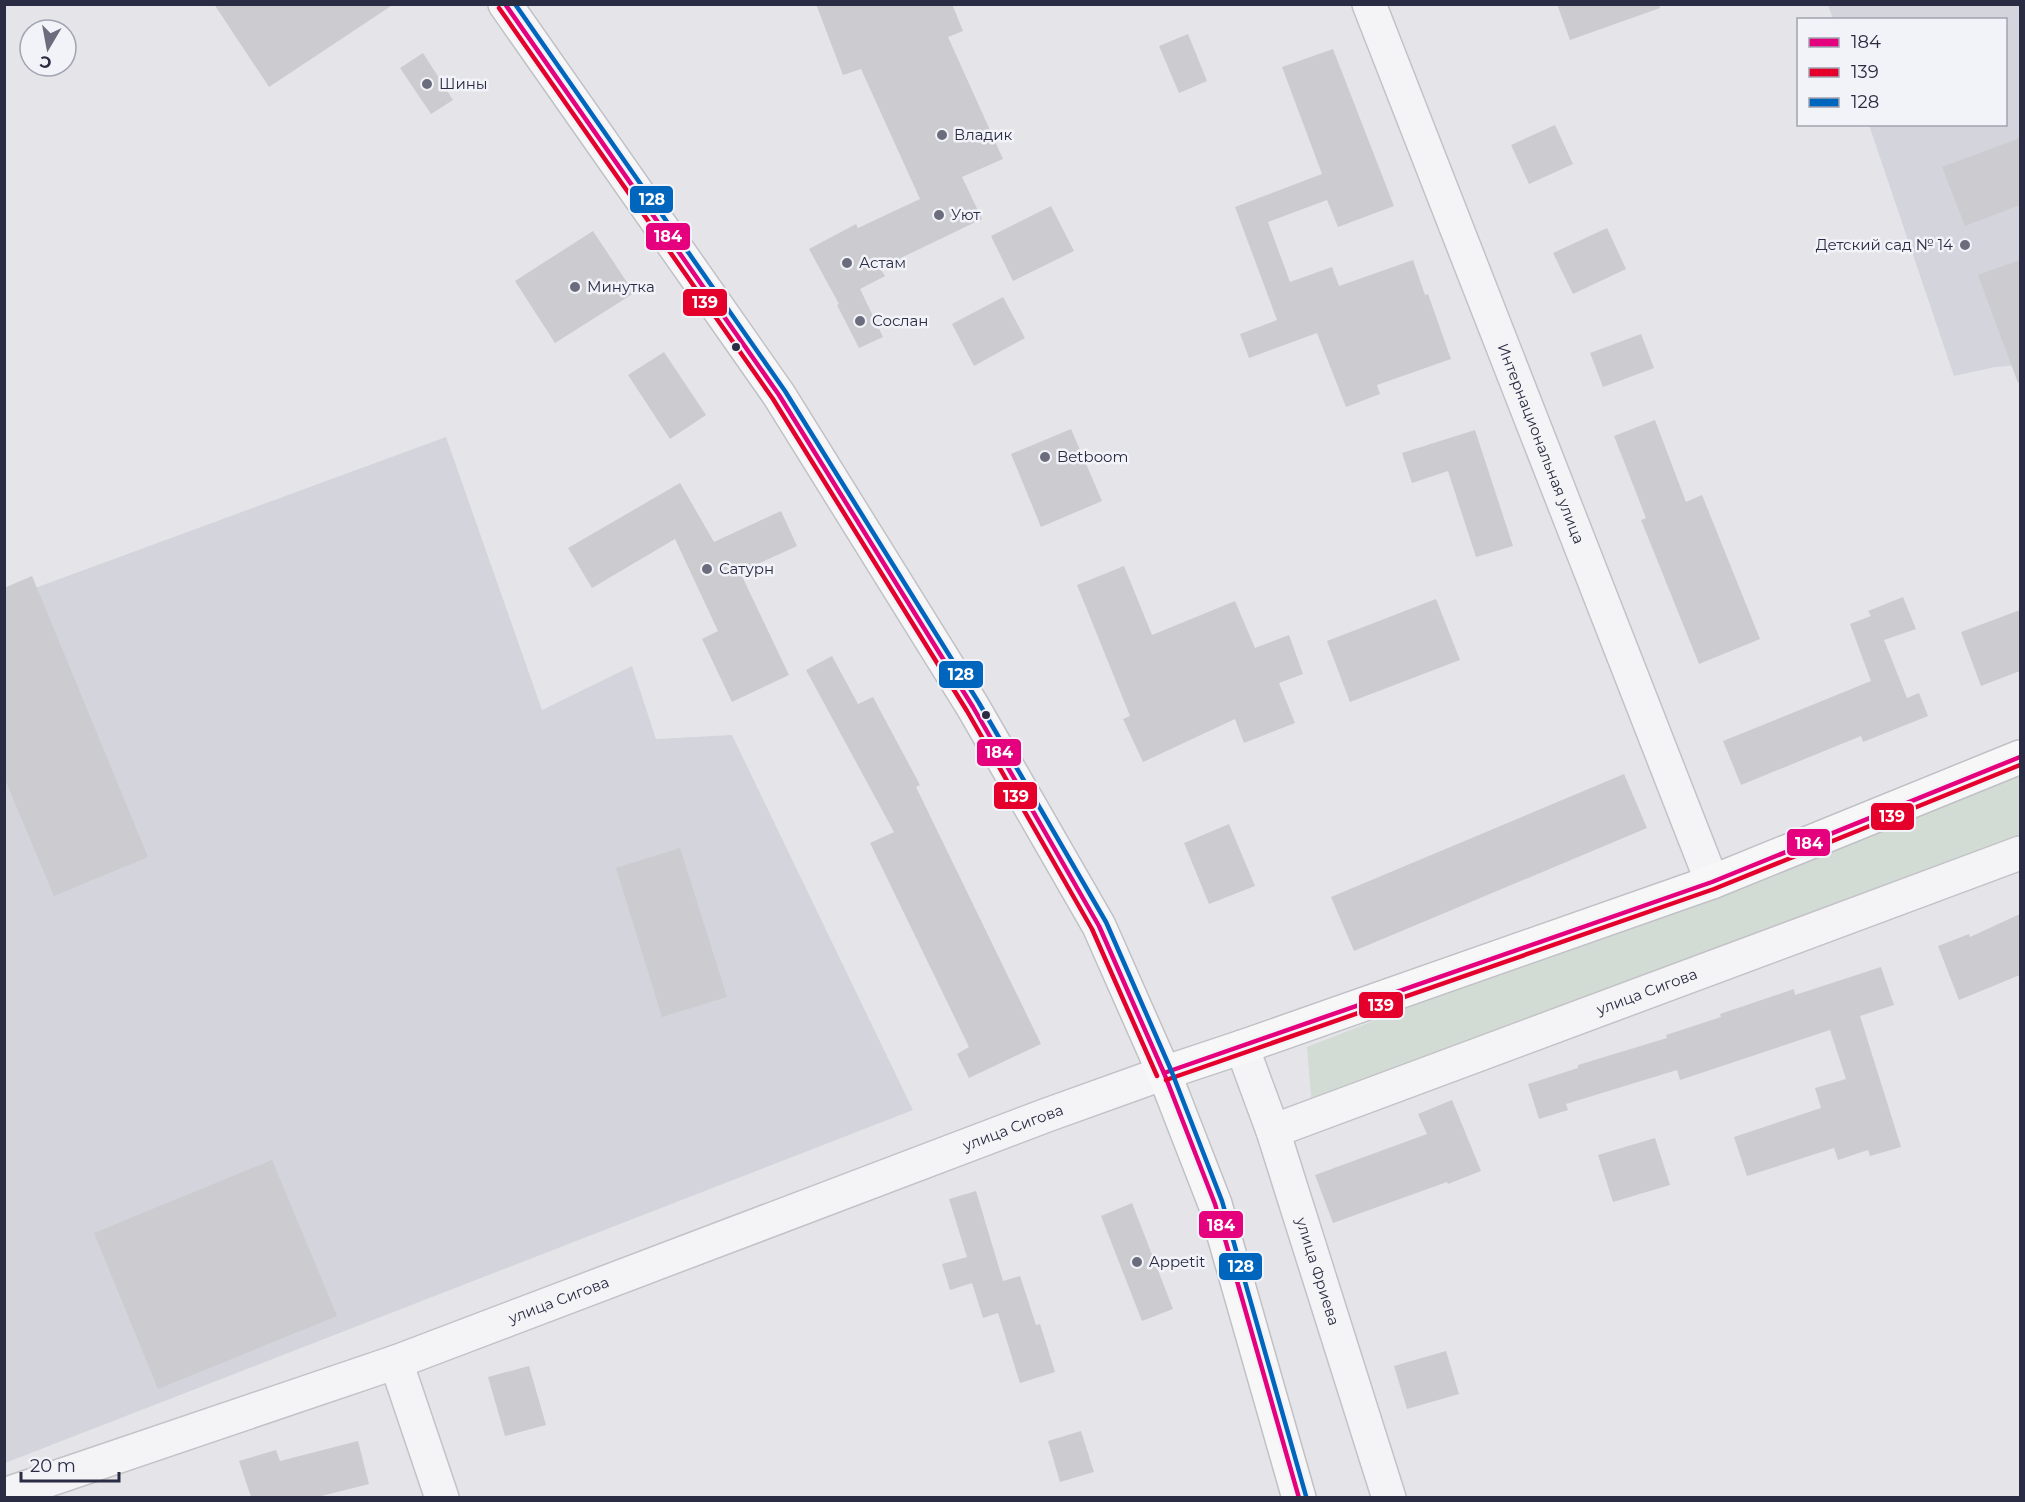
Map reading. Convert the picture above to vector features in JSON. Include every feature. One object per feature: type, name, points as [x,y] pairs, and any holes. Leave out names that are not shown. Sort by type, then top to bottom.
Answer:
[{"type":"main road","points":[[505,4],[779,395],[974,707],[1099,926],[1164,1072],[1215,1204],[1299,1497]]},
{"type":"main road","name":"улица Сигова","points":[[1164,1072],[1242,1047],[1712,882],[2020,757]]},
{"type":"street","name":"Интернациональная улица","points":[[1369,4],[1712,882]]},
{"type":"street","name":"улица Сигова","points":[[1273,1131],[2020,853]]},
{"type":"street","name":"улица Фриева","points":[[1242,1047],[1273,1131],[1389,1497]]},
{"type":"street","name":"улица Сигова","points":[[4,1495],[396,1362],[1164,1072]]},
{"type":"street","points":[[396,1362],[442,1497]]},
{"type":"shaded area","name":"Детский сад № 14","points":[[1828,5],[2020,5],[2020,365],[1995,367],[1954,376],[1869,126],[2007,126],[2007,18],[1833,18]]},
{"type":"shaded area","points":[[446,437],[542,710],[632,666],[656,739],[732,735],[913,1110],[5,1463],[5,599]]},
{"type":"shaded area","points":[[2020,768],[2020,842],[1312,1107],[1307,1047]]},
{"type":"building","points":[[214,4],[394,4],[269,87]]},
{"type":"building","points":[[816,4],[952,4],[963,31],[948,37],[1003,159],[962,177],[982,219],[880,268],[885,276],[860,289],[883,337],[859,348],[837,305],[839,304],[809,249],[856,224],[858,228],[920,199],[861,69],[843,75]]},
{"type":"building","points":[[1557,4],[1659,4],[1660,8],[1570,40]]},
{"type":"building","points":[[1188,34],[1207,81],[1179,93],[1159,46]]},
{"type":"building","points":[[1333,49],[1394,206],[1338,227],[1327,200],[1268,222],[1290,282],[1332,267],[1339,286],[1413,260],[1425,295],[1428,294],[1451,359],[1377,385],[1380,394],[1346,407],[1317,333],[1249,358],[1240,334],[1277,320],[1235,207],[1322,174],[1282,67]]},
{"type":"building","name":"Шины","points":[[423,53],[453,100],[431,114],[400,68]]},
{"type":"building","points":[[1555,125],[1573,164],[1529,184],[1511,145]]},
{"type":"building","points":[[2020,138],[2020,205],[1965,226],[1942,167]]},
{"type":"building","points":[[1051,206],[1074,251],[1013,281],[991,236]]},
{"type":"building","points":[[1607,228],[1626,269],[1573,294],[1553,253]]},
{"type":"building","name":"Минутка","points":[[593,231],[634,293],[555,343],[515,281]]},
{"type":"building","points":[[2020,260],[2020,382],[2018,383],[1978,275]]},
{"type":"building","points":[[1003,297],[1025,338],[974,366],[952,324]]},
{"type":"building","points":[[1641,334],[1654,368],[1603,387],[1590,353]]},
{"type":"building","points":[[664,352],[706,415],[670,439],[628,375]]},
{"type":"building","points":[[1655,420],[1686,502],[1702,495],[1760,639],[1699,664],[1641,520],[1646,518],[1614,436]]},
{"type":"building","points":[[1071,429],[1102,501],[1041,527],[1011,454]]},
{"type":"building","points":[[1475,430],[1513,546],[1476,557],[1448,471],[1412,483],[1402,453]]},
{"type":"building","points":[[680,483],[714,542],[781,511],[797,546],[740,572],[789,675],[732,702],[702,639],[718,631],[675,539],[592,588],[568,548]]},
{"type":"building","points":[[1124,566],[1152,635],[1235,601],[1255,648],[1289,635],[1303,674],[1279,683],[1295,723],[1244,743],[1235,719],[1143,762],[1123,719],[1130,716],[1077,585]]},
{"type":"building","points":[[32,576],[148,857],[54,896],[4,777],[4,588]]},
{"type":"building","points":[[1903,597],[1916,629],[1884,640],[1907,698],[1919,693],[1928,716],[1863,742],[1861,736],[1741,785],[1723,741],[1871,681],[1850,624],[1871,616],[1868,611]]},
{"type":"building","points":[[1436,599],[1460,660],[1350,702],[1327,641]]},
{"type":"building","points":[[2020,610],[2020,671],[1981,686],[1961,632]]},
{"type":"building","points":[[832,656],[858,704],[873,697],[920,785],[916,787],[1041,1044],[969,1078],[957,1054],[969,1047],[870,843],[894,832],[806,670]]},
{"type":"building","points":[[1624,774],[1647,828],[1354,951],[1331,897]]},
{"type":"building","points":[[1229,824],[1255,886],[1209,904],[1184,843]]},
{"type":"building","points":[[680,848],[727,997],[662,1017],[616,868]]},
{"type":"building","points":[[2020,914],[2020,975],[1959,1000],[1938,946],[1969,934],[1970,937]]},
{"type":"building","points":[[1881,967],[1894,1005],[1860,1016],[1901,1147],[1870,1156],[1868,1150],[1838,1160],[1834,1148],[1747,1176],[1734,1137],[1821,1108],[1815,1088],[1846,1079],[1830,1030],[1680,1080],[1677,1070],[1566,1104],[1568,1110],[1539,1119],[1528,1084],[1578,1068],[1578,1065],[1667,1038],[1666,1035],[1721,1017],[1720,1014],[1794,989],[1795,995]]},
{"type":"building","points":[[1452,1100],[1481,1171],[1333,1223],[1315,1175],[1427,1134],[1418,1114]]},
{"type":"building","points":[[1655,1138],[1670,1185],[1613,1202],[1598,1155]]},
{"type":"building","points":[[272,1160],[337,1316],[158,1389],[94,1233]]},
{"type":"building","points":[[976,1191],[1003,1281],[1020,1276],[1036,1325],[1040,1324],[1055,1372],[1020,1383],[998,1313],[983,1318],[972,1283],[950,1290],[942,1264],[967,1257],[949,1199]]},
{"type":"building","name":"Appetit","points":[[1132,1203],[1173,1309],[1142,1321],[1101,1216]]},
{"type":"building","points":[[1446,1351],[1459,1394],[1407,1409],[1394,1366]]},
{"type":"building","points":[[529,1366],[546,1425],[505,1436],[488,1377]]},
{"type":"building","points":[[1081,1431],[1094,1472],[1060,1482],[1048,1441]]},
{"type":"building","points":[[358,1441],[369,1484],[317,1497],[251,1497],[239,1461],[276,1450],[280,1461]]},
{"type":"transit line","name":"184","points":[[505,4],[779,395],[973,707],[1099,926],[1164,1073],[1215,1204],[1299,1498]]},
{"type":"transit line","name":"128","points":[[515,4],[785,391],[979,703],[1106,922],[1171,1070],[1222,1201],[1306,1496]]},
{"type":"transit line","name":"139","points":[[499,8],[773,399],[967,711],[1092,929],[1157,1076]]},
{"type":"transit line","name":"184","points":[[1164,1073],[1712,882],[2020,757]]},
{"type":"transit line","name":"139","points":[[1166,1080],[1714,889],[2020,765]]},
{"type":"place","name":"Шины","points":[[427,84]]},
{"type":"place","name":"Владик","points":[[942,135]]},
{"type":"place","name":"Уют","points":[[939,215]]},
{"type":"place","name":"Детский сад № 14","points":[[1965,245]]},
{"type":"place","name":"Астам","points":[[847,263]]},
{"type":"place","name":"Минутка","points":[[575,287]]},
{"type":"place","name":"Сослан","points":[[860,321]]},
{"type":"place","name":"Betboom","points":[[1045,457]]},
{"type":"place","name":"Сатурн","points":[[707,569]]},
{"type":"place","name":"Appetit","points":[[1137,1262]]}]
